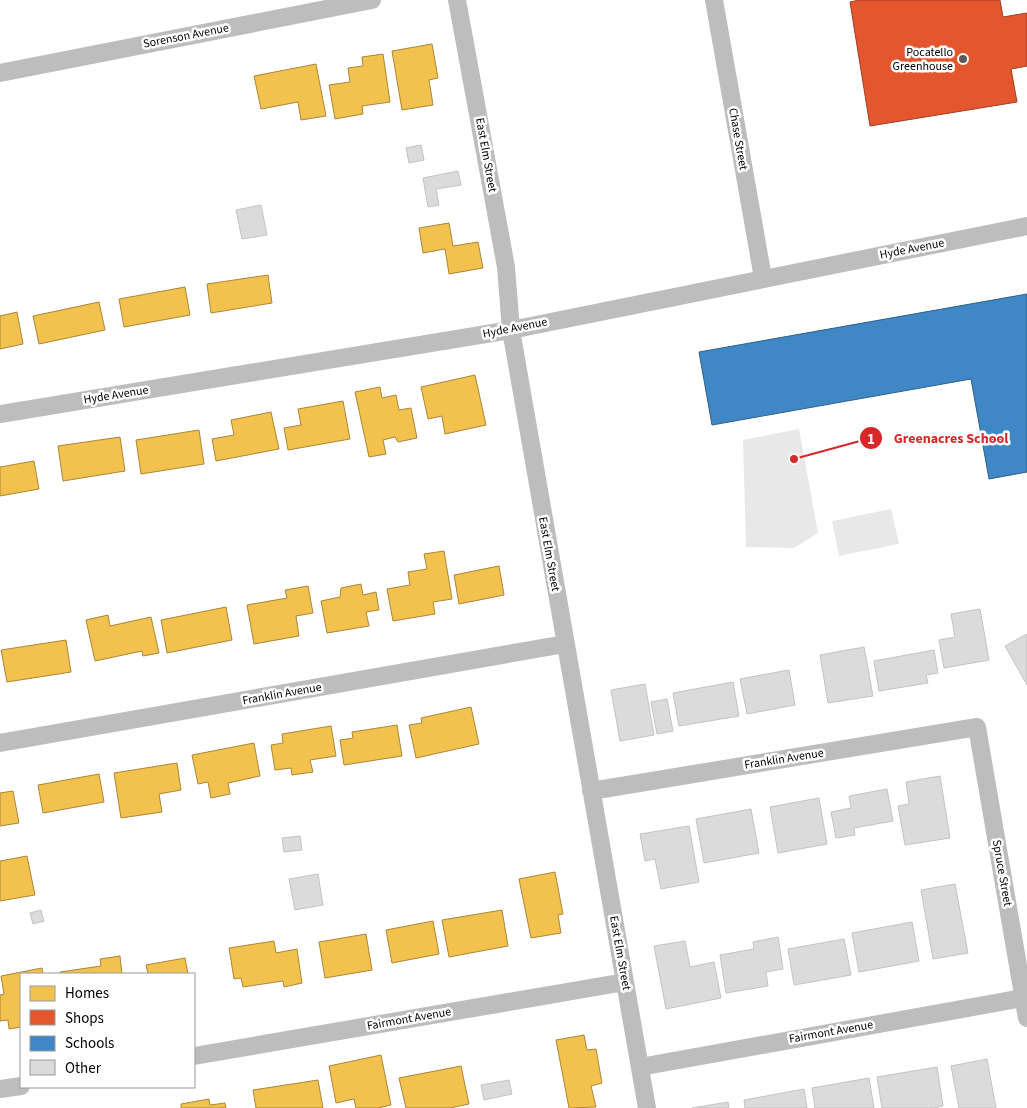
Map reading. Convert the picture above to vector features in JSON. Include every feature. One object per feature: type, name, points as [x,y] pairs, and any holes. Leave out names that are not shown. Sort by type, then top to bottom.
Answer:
[{"type":"street","name":"Sorenson Avenue","points":[[0,73],[372,0]]},
{"type":"street","name":"East Elm Street","points":[[457,0],[506,267],[510,330],[646,1108]]},
{"type":"street","name":"Chase Street","points":[[714,0],[763,278]]},
{"type":"street","name":"Hyde Avenue","points":[[0,414],[510,330],[1027,226]]},
{"type":"street","name":"Franklin Avenue","points":[[0,743],[565,644]]},
{"type":"street","name":"Franklin Avenue","points":[[591,791],[977,727]]},
{"type":"street","name":"Spruce Street","points":[[977,727],[1027,1018]]},
{"type":"street","name":"Fairmont Avenue","points":[[195,1056],[625,982]]},
{"type":"street","name":"Fairmont Avenue","points":[[640,1067],[1023,998]]},
{"type":"street","points":[[0,1089],[20,1086]]},
{"type":"shaded area","points":[[799,429],[818,533],[794,548],[746,547],[743,440]]},
{"type":"shaded area","points":[[891,509],[899,544],[839,556],[832,521]]},
{"type":"building: Homes","points":[[432,44],[438,78],[429,80],[433,105],[402,110],[392,51]]},
{"type":"building: Homes","points":[[383,54],[390,102],[362,106],[363,114],[335,119],[329,85],[350,82],[348,68],[363,66],[362,57]]},
{"type":"building: Homes","points":[[316,64],[326,116],[301,120],[298,102],[261,109],[254,76]]},
{"type":"building: Homes","points":[[449,223],[453,246],[478,242],[483,268],[449,274],[445,249],[423,253],[419,228]]},
{"type":"building: Homes","points":[[268,275],[272,303],[211,313],[207,284]]},
{"type":"building: Homes","points":[[185,287],[190,315],[124,327],[119,299]]},
{"type":"building: Homes","points":[[99,302],[105,330],[39,344],[33,316]]},
{"type":"building: Homes","points":[[17,312],[23,344],[0,349],[0,316]]},
{"type":"building: Homes","points":[[475,375],[486,425],[445,434],[442,416],[428,419],[421,387]]},
{"type":"building: Homes","points":[[380,387],[382,398],[396,395],[399,410],[411,408],[417,438],[398,442],[395,437],[383,440],[386,454],[369,457],[355,392]]},
{"type":"building: Homes","points":[[343,401],[350,439],[288,450],[284,428],[301,425],[298,409]]},
{"type":"building: Homes","points":[[271,412],[279,449],[216,461],[212,439],[234,435],[231,420]]},
{"type":"building: Homes","points":[[199,430],[204,464],[141,474],[136,440]]},
{"type":"building: Homes","points":[[120,437],[125,471],[63,481],[58,446]]},
{"type":"building: Homes","points":[[34,461],[39,489],[0,496],[0,467]]},
{"type":"building: Homes","points":[[444,551],[452,599],[433,602],[435,614],[393,621],[387,589],[410,585],[408,572],[427,569],[424,554]]},
{"type":"building: Homes","points":[[499,566],[504,595],[459,604],[454,575]]},
{"type":"building: Homes","points":[[361,584],[363,595],[376,592],[379,610],[366,612],[369,626],[327,633],[321,601],[340,597],[341,588]]},
{"type":"building: Homes","points":[[308,586],[313,613],[296,616],[299,636],[254,644],[247,605],[287,598],[285,590]]},
{"type":"building: Homes","points":[[226,607],[232,640],[167,653],[161,620]]},
{"type":"building: Homes","points":[[108,615],[110,626],[151,617],[159,653],[143,656],[142,651],[95,661],[86,620]]},
{"type":"building: Homes","points":[[66,640],[71,672],[7,682],[1,650]]},
{"type":"building: Homes","points":[[471,707],[479,744],[416,758],[409,725],[422,723],[421,718]]},
{"type":"building: Homes","points":[[397,725],[402,756],[344,765],[340,740],[353,738],[352,732]]},
{"type":"building: Homes","points":[[331,726],[336,756],[310,760],[313,772],[292,775],[291,768],[275,770],[271,745],[283,743],[282,734]]},
{"type":"building: Homes","points":[[254,743],[260,776],[228,783],[230,794],[211,798],[208,782],[198,784],[192,755]]},
{"type":"building: Homes","points":[[177,763],[181,790],[159,794],[162,812],[121,818],[114,773]]},
{"type":"building: Homes","points":[[99,774],[104,802],[43,813],[38,785]]},
{"type":"building: Homes","points":[[13,791],[19,823],[0,826],[0,793]]},
{"type":"building: Homes","points":[[27,856],[35,895],[0,901],[0,861]]},
{"type":"building: Homes","points":[[555,872],[563,914],[558,915],[561,933],[531,938],[519,879]]},
{"type":"building: Homes","points":[[502,910],[508,946],[449,957],[442,920]]},
{"type":"building: Homes","points":[[433,921],[439,954],[392,963],[386,930]]},
{"type":"building: Homes","points":[[366,934],[372,970],[325,978],[319,942]]},
{"type":"building: Homes","points":[[274,941],[276,953],[297,949],[302,983],[284,987],[283,981],[243,987],[241,978],[234,979],[229,948]]},
{"type":"building: Homes","points":[[120,956],[122,973],[60,972],[101,966],[100,959]]},
{"type":"building: Homes","points":[[185,958],[188,973],[148,973],[146,965]]},
{"type":"building: Homes","points":[[42,968],[43,973],[20,973],[20,1027],[9,1029],[8,1020],[0,1021],[0,995],[4,994],[1,976]]},
{"type":"building: Homes","points":[[584,1035],[587,1050],[596,1049],[602,1083],[591,1086],[596,1107],[569,1108],[556,1040]]},
{"type":"building: Homes","points":[[381,1055],[391,1105],[378,1108],[356,1108],[354,1099],[336,1103],[329,1066]]},
{"type":"building: Homes","points":[[461,1066],[469,1104],[450,1108],[406,1108],[399,1078]]},
{"type":"building: Homes","points":[[318,1080],[323,1108],[256,1108],[253,1090]]},
{"type":"building: Homes","points":[[209,1099],[210,1105],[225,1103],[226,1108],[181,1108],[181,1104]]},
{"type":"building: Shops","points":[[859,0],[1000,0],[1003,17],[1027,13],[1027,66],[1011,69],[1017,102],[870,126],[850,2]]},
{"type":"building: Schools","points":[[1027,294],[1027,472],[989,479],[971,379],[712,425],[699,352]]},
{"type":"building: Other","points":[[421,145],[424,160],[409,163],[406,148]]},
{"type":"building: Other","points":[[458,171],[461,185],[436,189],[439,205],[428,207],[423,178]]},
{"type":"building: Other","points":[[261,205],[267,235],[242,239],[236,210]]},
{"type":"building: Other","points":[[980,609],[989,660],[944,668],[939,640],[955,637],[951,614]]},
{"type":"building: Other","points":[[1027,634],[1027,685],[1005,646]]},
{"type":"building: Other","points":[[864,647],[873,696],[828,703],[820,655]]},
{"type":"building: Other","points":[[934,650],[938,673],[926,675],[928,683],[879,691],[874,661]]},
{"type":"building: Other","points":[[789,670],[795,705],[747,714],[740,679]]},
{"type":"building: Other","points":[[733,682],[739,716],[679,726],[673,693]]},
{"type":"building: Other","points":[[645,684],[654,735],[620,741],[611,690]]},
{"type":"building: Other","points":[[667,699],[673,731],[657,734],[651,702]]},
{"type":"building: Other","points":[[940,776],[950,838],[905,845],[898,806],[909,804],[906,782]]},
{"type":"building: Other","points":[[887,789],[893,821],[854,828],[855,835],[836,838],[831,812],[851,808],[849,796]]},
{"type":"building: Other","points":[[819,798],[827,844],[778,853],[770,807]]},
{"type":"building: Other","points":[[751,809],[759,853],[704,863],[696,819]]},
{"type":"building: Other","points":[[689,826],[699,882],[661,889],[655,859],[645,861],[640,834]]},
{"type":"building: Other","points":[[300,836],[302,850],[284,852],[282,838]]},
{"type":"building: Other","points":[[318,874],[323,905],[295,910],[289,879]]},
{"type":"building: Other","points":[[955,884],[968,953],[933,959],[921,890]]},
{"type":"building: Other","points":[[41,910],[44,921],[33,924],[30,913]]},
{"type":"building: Other","points":[[912,922],[919,961],[859,972],[852,933]]},
{"type":"building: Other","points":[[778,937],[783,969],[766,972],[768,986],[726,993],[720,955],[754,949],[753,942]]},
{"type":"building: Other","points":[[844,939],[851,975],[794,985],[788,949]]},
{"type":"building: Other","points":[[685,941],[690,967],[714,962],[721,998],[666,1009],[654,946]]},
{"type":"building: Other","points":[[987,1059],[996,1108],[959,1108],[951,1066]]},
{"type":"building: Other","points":[[937,1067],[943,1106],[933,1108],[882,1108],[877,1077]]},
{"type":"building: Other","points":[[869,1078],[874,1108],[815,1108],[812,1088]]},
{"type":"building: Other","points":[[509,1080],[512,1094],[484,1100],[481,1085]]},
{"type":"building: Other","points":[[804,1089],[807,1108],[745,1108],[744,1100]]},
{"type":"building: Other","points":[[728,1102],[729,1108],[692,1108]]},
{"type":"place","name":"Pocatello Greenhouse","points":[[963,59]]},
{"type":"place","name":"Greenacres School","points":[[794,459]]}]
